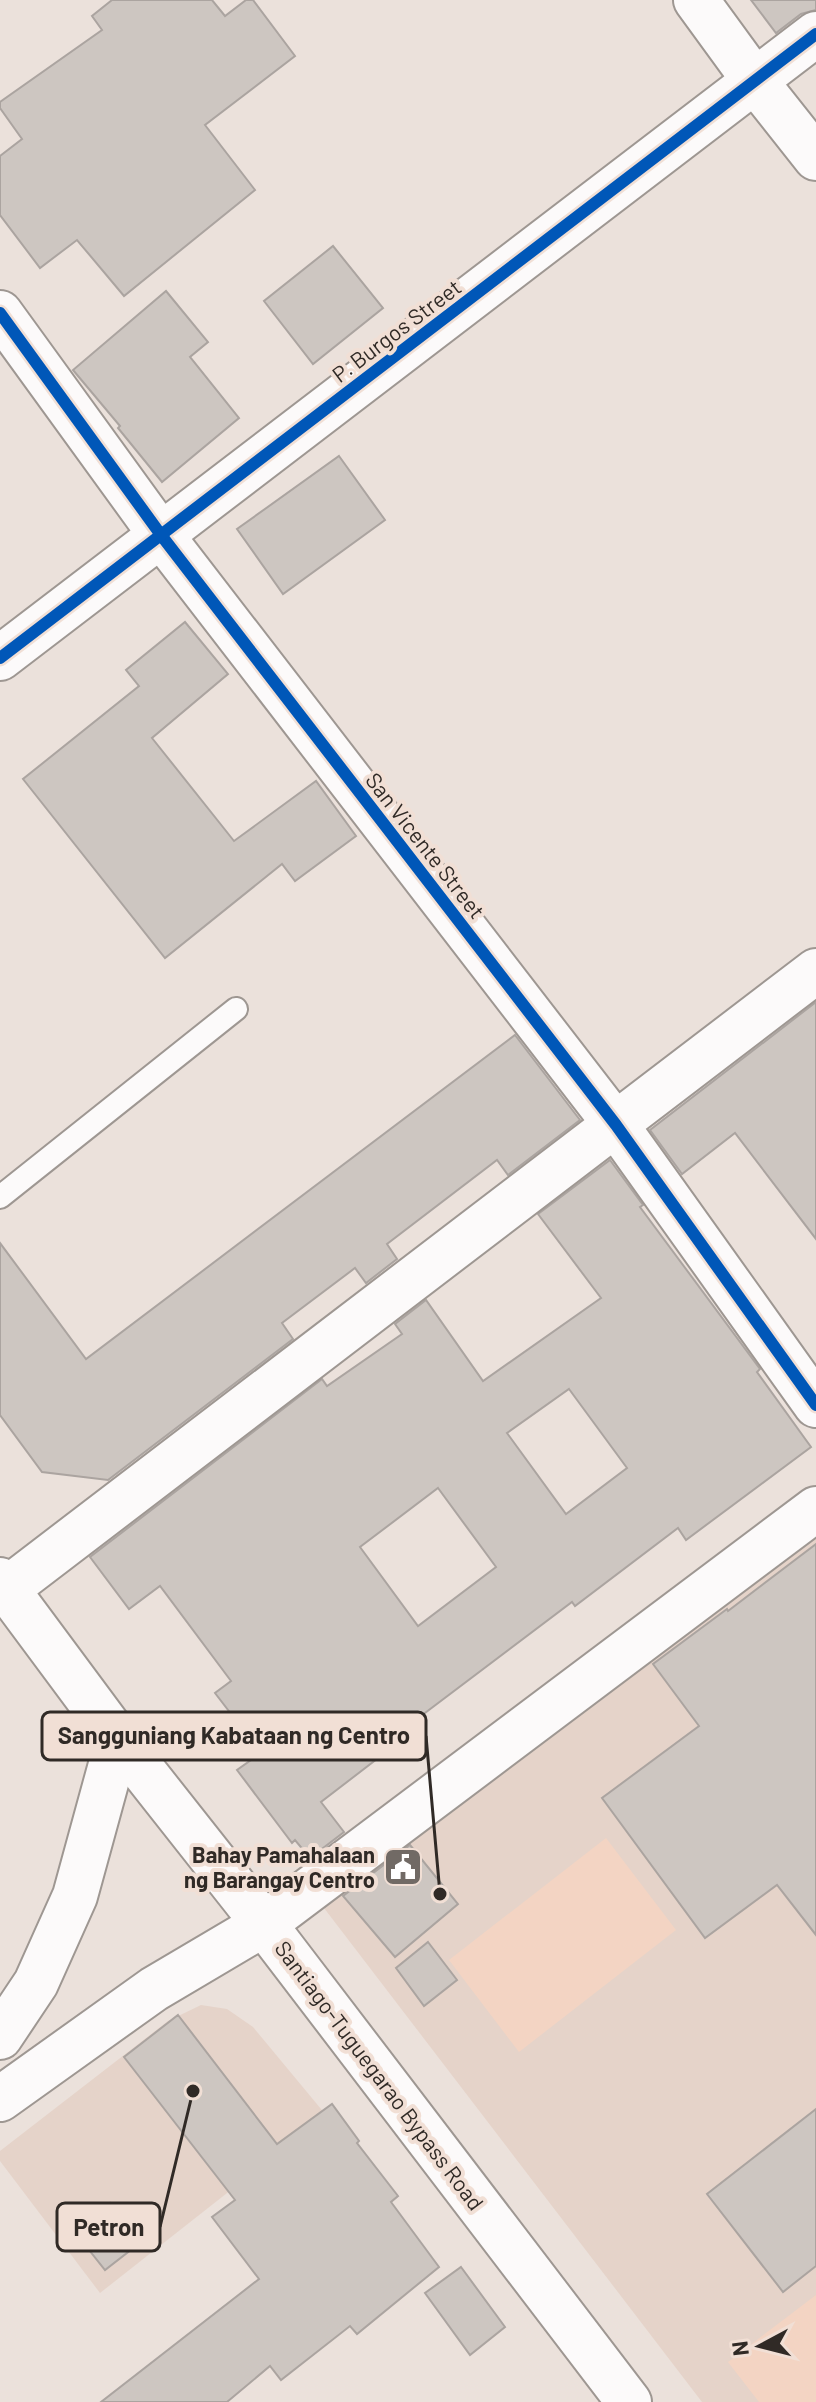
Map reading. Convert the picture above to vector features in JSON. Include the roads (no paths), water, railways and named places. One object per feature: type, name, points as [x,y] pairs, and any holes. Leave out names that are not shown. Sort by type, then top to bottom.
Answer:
[{"type":"main road","points":[[696,0],[816,158]]},
{"type":"main road","name":"P. Burgos Street","points":[[0,658],[816,34]]},
{"type":"main road","name":"San Vicente Street","points":[[0,313],[161,535],[616,1125],[816,1405]]},
{"type":"main road","points":[[816,971],[616,1125],[4,1584],[118,1739],[264,1924],[816,1509]]},
{"type":"main road","points":[[0,2037],[36,1983],[75,1896],[118,1739]]},
{"type":"main road","name":"Santiago-Tuguegarao Bypass Road","points":[[0,2099],[154,1989],[264,1924],[629,2402]]},
{"type":"lane","points":[[0,1197],[236,1009]]},
{"type":"place","name":"Bahay Pamahalaan ng Barangay Centro","points":[[403,1867]]},
{"type":"place","name":"Sangguniang Kabataan ng Centro","points":[[440,1894]]},
{"type":"place","name":"Petron","points":[[193,2091]]}]
